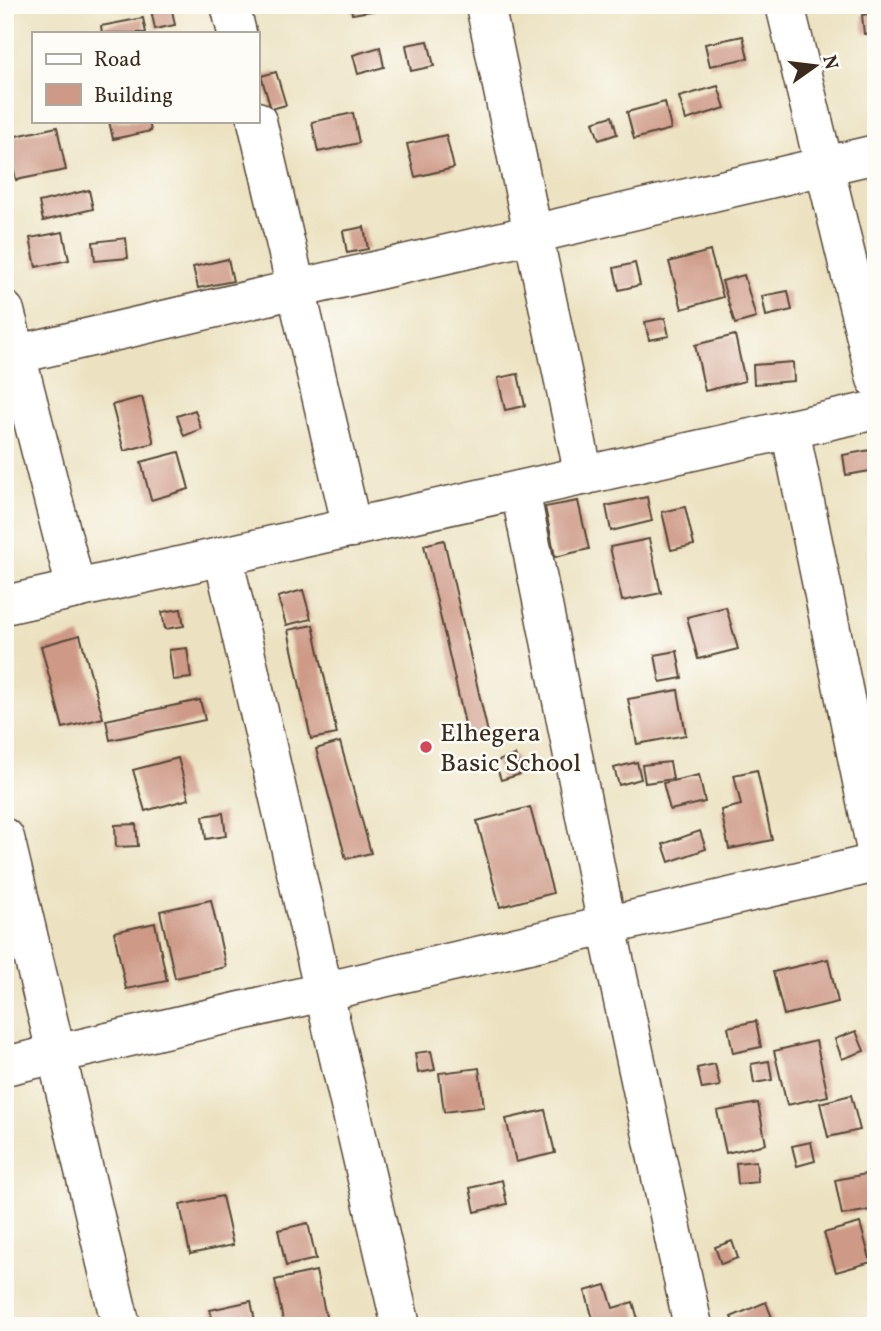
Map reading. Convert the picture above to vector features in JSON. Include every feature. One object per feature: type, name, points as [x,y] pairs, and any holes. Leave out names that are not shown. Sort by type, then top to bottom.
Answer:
[{"type":"street","points":[[230,5],[237,32]]},
{"type":"street","points":[[485,5],[584,476]]},
{"type":"street","points":[[785,5],[876,379]]},
{"type":"street","points":[[257,122],[352,528]]},
{"type":"street","points":[[10,356],[876,154]]},
{"type":"street","points":[[5,311],[10,356],[76,589]]},
{"type":"street","points":[[5,605],[876,410]]},
{"type":"street","points":[[790,429],[876,850]]},
{"type":"street","points":[[520,490],[607,926],[693,1326]]},
{"type":"street","points":[[223,556],[401,1326]]},
{"type":"street","points":[[5,838],[121,1326]]},
{"type":"street","points":[[5,1066],[876,863]]},
{"type":"building","points":[[150,5],[171,5],[175,25],[155,29]]},
{"type":"building","points":[[351,5],[396,5],[396,7],[352,14]]},
{"type":"building","points":[[876,13],[876,33],[864,34],[862,15]]},
{"type":"building","points":[[143,18],[146,32],[102,32],[101,26]]},
{"type":"building","points":[[743,36],[748,58],[710,66],[705,44]]},
{"type":"building","points":[[428,41],[434,66],[411,71],[406,45]]},
{"type":"building","points":[[380,47],[384,67],[358,74],[353,55]]},
{"type":"building","points":[[276,72],[286,105],[271,109],[261,76]]},
{"type":"building","points":[[718,86],[725,108],[686,120],[679,97]]},
{"type":"building","points":[[665,102],[671,129],[634,139],[627,112]]},
{"type":"building","points":[[353,113],[359,143],[318,152],[312,122]]},
{"type":"building","points":[[612,116],[617,134],[599,140],[593,122]]},
{"type":"building","points":[[109,122],[149,122],[151,131],[113,139]]},
{"type":"building","points":[[57,127],[66,170],[16,180],[7,138]]},
{"type":"building","points":[[446,135],[454,168],[415,177],[407,144]]},
{"type":"building","points":[[89,190],[93,209],[43,221],[39,202]]},
{"type":"building","points":[[364,227],[368,249],[347,253],[343,231]]},
{"type":"building","points":[[63,232],[69,260],[36,267],[30,238]]},
{"type":"building","points":[[126,238],[128,258],[95,261],[93,242]]},
{"type":"building","points":[[710,251],[723,297],[682,309],[669,262]]},
{"type":"building","points":[[228,259],[233,281],[198,288],[193,267]]},
{"type":"building","points":[[635,263],[640,285],[619,290],[614,268]]},
{"type":"building","points":[[744,275],[756,318],[735,324],[722,281]]},
{"type":"building","points":[[788,291],[792,310],[766,316],[762,296]]},
{"type":"building","points":[[665,318],[669,336],[649,340],[645,322]]},
{"type":"building","points":[[735,335],[745,381],[705,391],[695,345]]},
{"type":"building","points":[[793,362],[794,381],[754,384],[753,365]]},
{"type":"building","points":[[518,374],[525,406],[505,410],[498,378]]},
{"type":"building","points":[[142,397],[154,443],[124,451],[112,405]]},
{"type":"building","points":[[195,410],[201,429],[184,436],[177,416]]},
{"type":"building","points":[[876,449],[876,470],[846,475],[843,455]]},
{"type":"building","points":[[179,452],[189,489],[151,500],[141,462]]},
{"type":"building","points":[[647,497],[652,521],[611,531],[606,506]]},
{"type":"building","points":[[578,501],[589,549],[555,557],[545,507]]},
{"type":"building","points":[[685,507],[694,545],[671,550],[662,512]]},
{"type":"building","points":[[649,539],[661,593],[622,601],[610,547]]},
{"type":"building","points":[[444,540],[488,733],[468,737],[424,545]]},
{"type":"building","points":[[303,590],[311,619],[286,625],[278,597]]},
{"type":"building","points":[[726,607],[738,649],[698,659],[687,617]]},
{"type":"building","points":[[181,609],[184,626],[165,629],[162,612]]},
{"type":"building","points":[[313,625],[337,734],[311,739],[288,630]]},
{"type":"building","points":[[80,635],[103,718],[63,728],[41,646]]},
{"type":"building","points":[[187,648],[191,678],[173,680],[169,650]]},
{"type":"building","points":[[677,651],[682,678],[660,682],[655,655]]},
{"type":"building","points":[[678,690],[686,735],[637,744],[628,699]]},
{"type":"building","points":[[200,700],[205,720],[110,740],[106,720]]},
{"type":"building","points":[[340,742],[371,853],[346,859],[316,749]]},
{"type":"building","points":[[515,755],[521,774],[501,780],[495,762]]},
{"type":"building","points":[[178,758],[189,799],[145,811],[133,770]]},
{"type":"building","points":[[637,762],[641,779],[619,785],[614,768]]},
{"type":"building","points":[[670,762],[673,779],[645,783],[642,765]]},
{"type":"building","points":[[757,770],[772,840],[729,849],[721,810],[741,805],[734,775]]},
{"type":"building","points":[[699,775],[705,802],[670,810],[663,783]]},
{"type":"building","points":[[530,807],[553,893],[500,907],[477,821]]},
{"type":"building","points":[[223,813],[226,836],[206,839],[203,816]]},
{"type":"building","points":[[136,824],[138,846],[116,847],[115,825]]},
{"type":"building","points":[[700,831],[706,849],[669,862],[663,844]]},
{"type":"building","points":[[211,900],[226,967],[175,978],[160,911]]},
{"type":"building","points":[[155,923],[167,981],[126,989],[114,932]]},
{"type":"building","points":[[828,959],[838,1002],[784,1015],[773,972]]},
{"type":"building","points":[[756,1021],[761,1047],[733,1053],[728,1027]]},
{"type":"building","points":[[856,1031],[864,1051],[842,1059],[835,1039]]},
{"type":"building","points":[[816,1041],[828,1096],[787,1105],[774,1051]]},
{"type":"building","points":[[431,1051],[435,1070],[418,1073],[415,1053]]},
{"type":"building","points":[[769,1061],[772,1080],[754,1083],[751,1064]]},
{"type":"building","points":[[715,1064],[720,1086],[702,1089],[697,1068]]},
{"type":"building","points":[[479,1068],[484,1107],[444,1112],[439,1073]]},
{"type":"building","points":[[851,1095],[860,1130],[828,1137],[820,1103]]},
{"type":"building","points":[[758,1103],[766,1144],[726,1153],[717,1111]]},
{"type":"building","points":[[545,1110],[555,1153],[516,1162],[506,1119]]},
{"type":"building","points":[[811,1142],[815,1161],[797,1166],[792,1146]]},
{"type":"building","points":[[756,1161],[758,1182],[738,1184],[736,1163]]},
{"type":"building","points":[[871,1173],[876,1209],[842,1215],[835,1180]]},
{"type":"building","points":[[502,1180],[507,1204],[475,1212],[470,1188]]},
{"type":"building","points":[[222,1196],[233,1245],[190,1254],[180,1205]]},
{"type":"building","points":[[308,1223],[316,1259],[286,1266],[278,1230]]},
{"type":"building","points":[[860,1223],[871,1262],[836,1272],[824,1233]]},
{"type":"building","points":[[732,1241],[738,1258],[721,1264],[715,1247]]},
{"type":"building","points":[[316,1271],[327,1321],[306,1326],[284,1326],[275,1280]]},
{"type":"building","points":[[606,1285],[613,1308],[633,1302],[640,1326],[595,1326],[585,1291]]},
{"type":"building","points":[[251,1301],[256,1326],[214,1326],[210,1310]]},
{"type":"building","points":[[766,1302],[774,1323],[768,1326],[735,1326],[731,1317]]},
{"type":"place","name":"Elhegera Basic School","points":[[426,747]]}]
